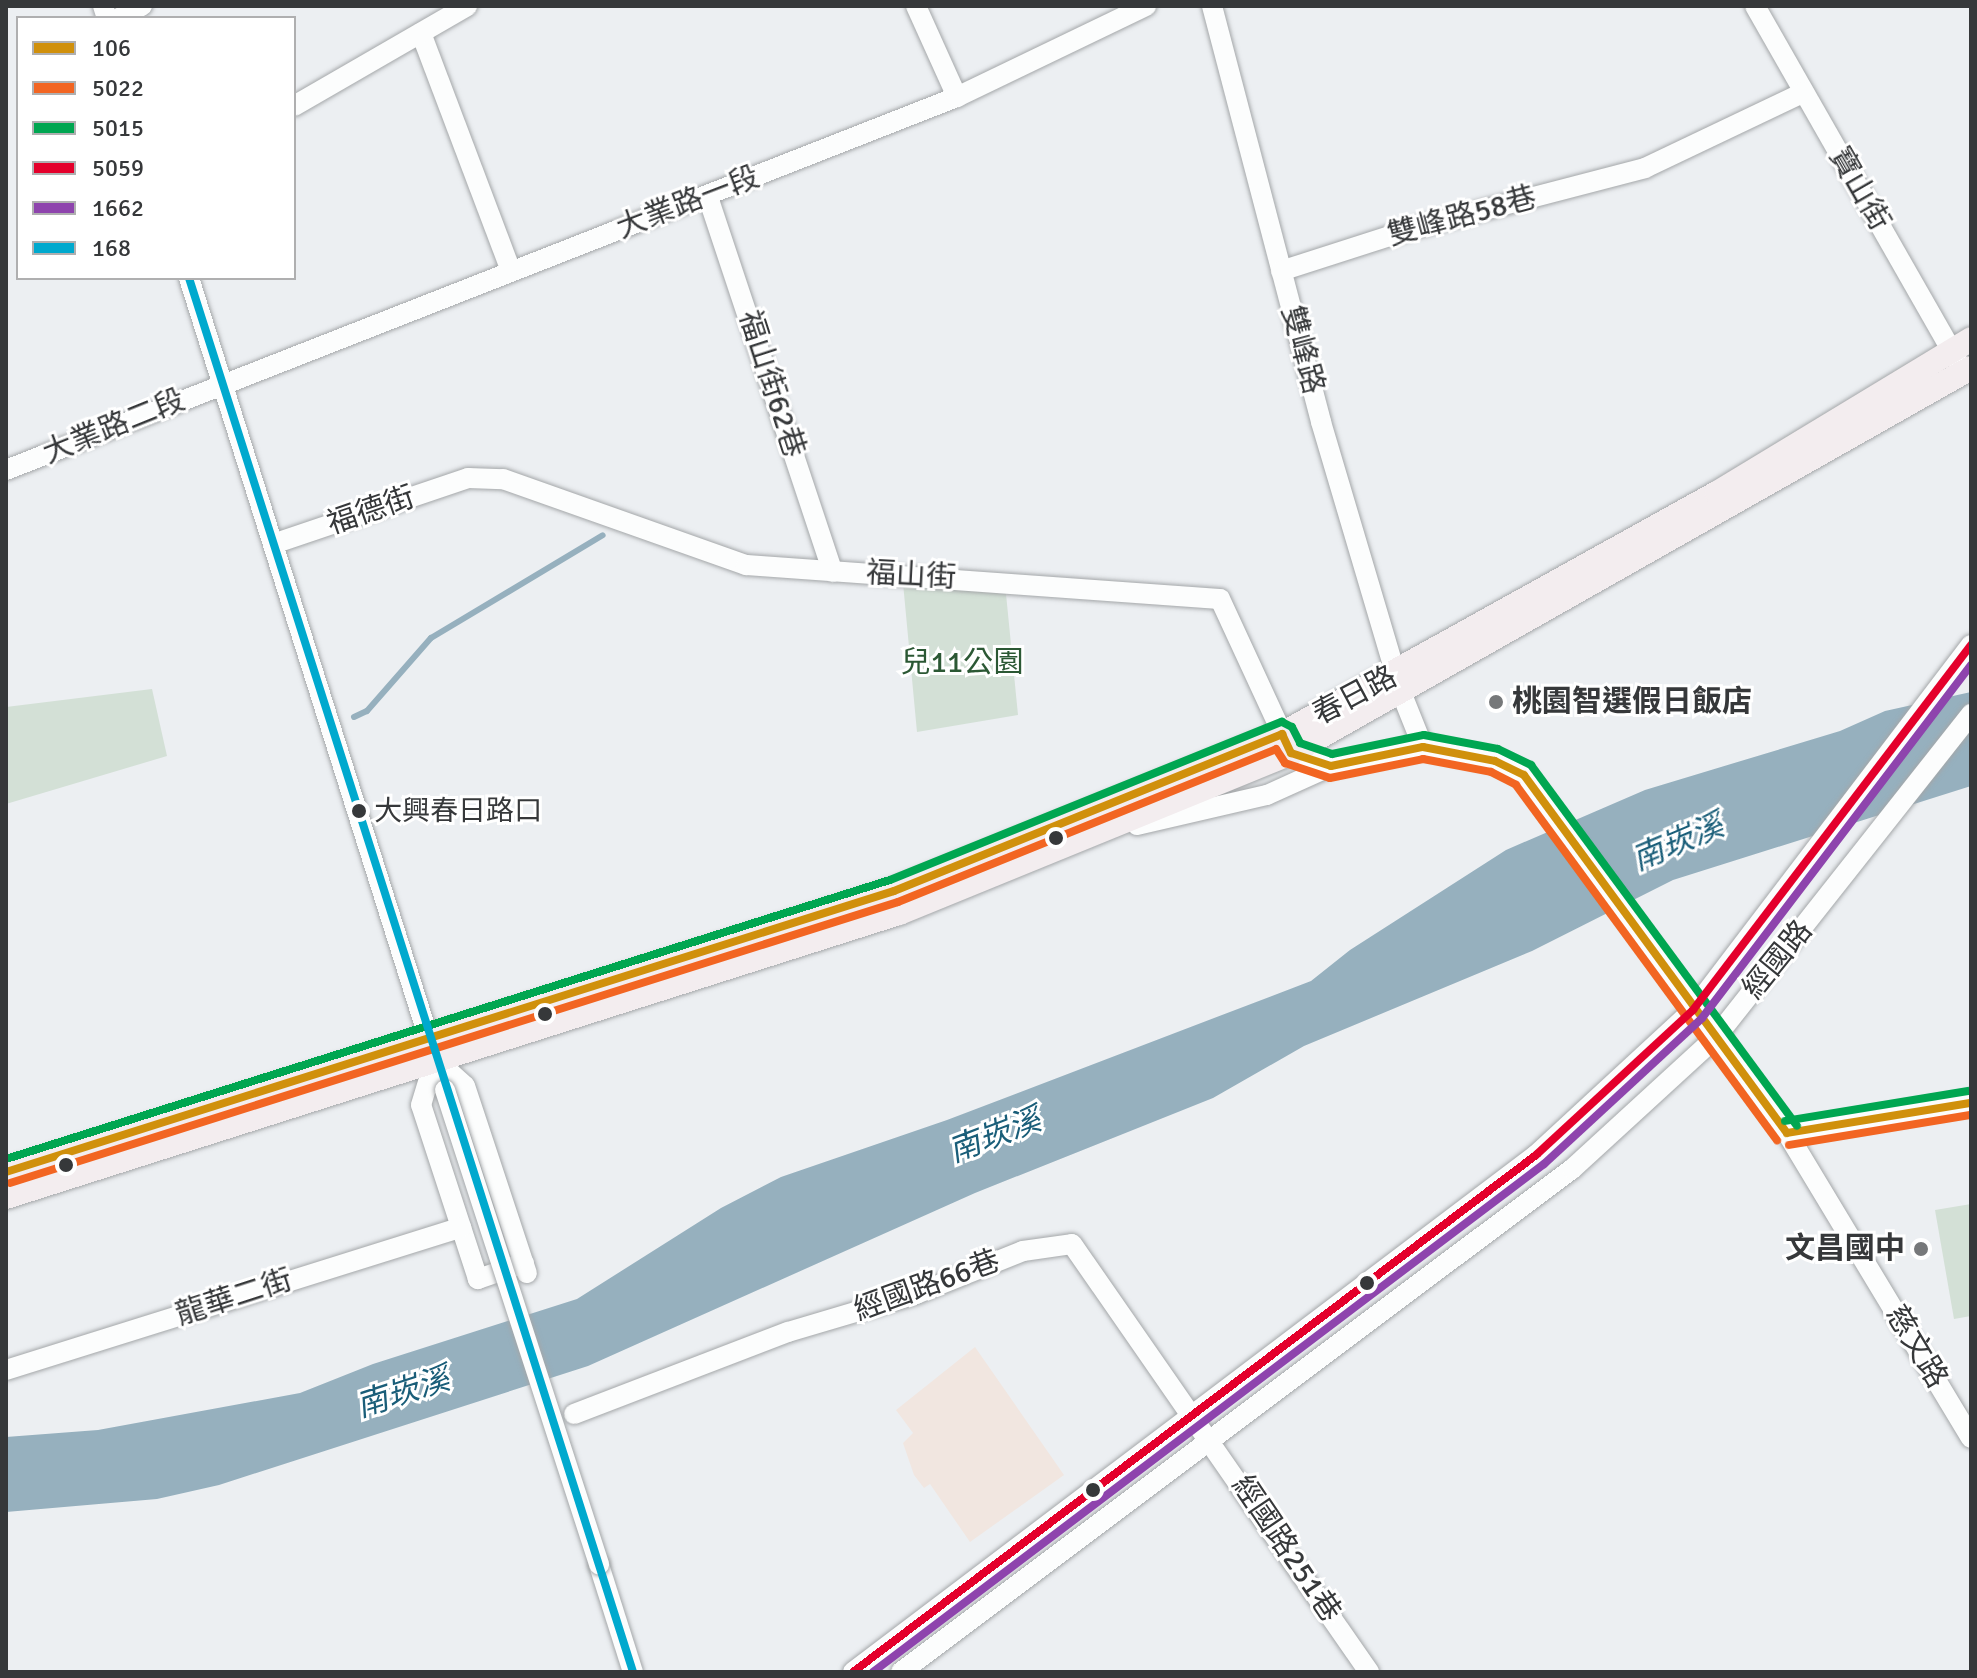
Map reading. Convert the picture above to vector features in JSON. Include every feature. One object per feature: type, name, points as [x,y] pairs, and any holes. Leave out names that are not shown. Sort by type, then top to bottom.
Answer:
[{"type":"main road","name":"春日路","points":[[1398,684],[1961,344]]},
{"type":"main road","name":"春日路","points":[[6,1172],[899,913],[1099,833],[1286,744],[1967,370]]},
{"type":"main road","name":"春日路","points":[[6,1197],[431,1048],[894,891],[1286,744]]},
{"type":"street","points":[[123,16],[142,6]]},
{"type":"street","points":[[296,105],[467,6]]},
{"type":"street","points":[[916,6],[957,97]]},
{"type":"street","name":"大業路一段","points":[[222,384],[510,269],[708,197],[957,97],[1146,6]]},
{"type":"street","name":"雙峰路","points":[[1212,6],[1281,271],[1398,684],[1423,747]]},
{"type":"street","name":"寶山街","points":[[1755,6],[1804,92],[1961,344],[1967,370]]},
{"type":"street","points":[[421,33],[510,269]]},
{"type":"street","name":"雙峰路58巷","points":[[1281,271],[1415,228],[1645,168],[1804,92]]},
{"type":"street","name":"福山街62巷","points":[[708,197],[833,572]]},
{"type":"street","points":[[190,280],[431,1048],[633,1672]]},
{"type":"street","name":"大業路二段","points":[[6,470],[222,384]]},
{"type":"street","name":"福山街","points":[[468,478],[503,479],[746,565],[1220,599],[1286,744]]},
{"type":"street","name":"福德街","points":[[273,544],[468,478]]},
{"type":"street","name":"經國路","points":[[901,1672],[1536,1155],[1693,1010],[1971,645]]},
{"type":"street","name":"經國路","points":[[853,1672],[1572,1169],[1716,1037],[1886,826],[1971,714]]},
{"type":"street","points":[[1286,744],[1331,766]]},
{"type":"street","points":[[1099,833],[1267,795],[1331,766],[1423,747]]},
{"type":"street","name":"慈文路","points":[[1423,747],[1495,761],[1524,775],[1693,1010],[1787,1133],[1971,1438]]},
{"type":"street","points":[[431,1048],[465,1086],[525,1268],[478,1279],[421,1105],[431,1048]]},
{"type":"street","points":[[1787,1133],[1971,1103]]},
{"type":"street","name":"龍華二街","points":[[6,1370],[461,1227]]},
{"type":"street","name":"經國路66巷","points":[[574,1414],[788,1332],[916,1294],[1023,1251],[1072,1244],[1202,1427]]},
{"type":"street","name":"經國路251巷","points":[[1202,1427],[1369,1672]]},
{"type":"shaded area","points":[[975,1347],[1064,1475],[970,1542],[930,1484],[924,1488],[914,1475],[903,1443],[913,1433],[896,1410]]},
{"type":"green space","name":"兒11公園","points":[[903,583],[1006,594],[1018,715],[917,732]]},
{"type":"green space","points":[[152,689],[167,756],[6,804],[6,707]]},
{"type":"green space","points":[[1971,1204],[1971,1316],[1954,1319],[1935,1210]]},
{"type":"water","name":"南崁溪","points":[[1971,692],[1971,786],[1673,880],[1532,951],[1304,1046],[1213,1098],[975,1193],[588,1366],[219,1485],[157,1499],[6,1512],[6,1437],[98,1430],[300,1393],[373,1364],[577,1299],[721,1208],[781,1177],[947,1120],[1311,981],[1350,950],[1506,850],[1645,790],[1840,731],[1885,711]]},
{"type":"waterway","points":[[354,717],[367,711],[431,638],[603,535]]},
{"type":"transit line","name":"168","points":[[190,280],[633,1672]]},
{"type":"transit line","name":"5059","points":[[853,1672],[1536,1155],[1693,1010],[1971,645]]},
{"type":"transit line","name":"1662","points":[[873,1672],[1544,1164],[1702,1018],[1971,665]]},
{"type":"transit line","name":"5015","points":[[6,1159],[890,880],[1282,722],[1292,727],[1300,743],[1332,754],[1424,735],[1498,749],[1531,765],[1797,1126]]},
{"type":"transit line","name":"106","points":[[6,1172],[894,891],[1282,734],[1291,753],[1331,766],[1423,747],[1495,761],[1524,775],[1787,1133]]},
{"type":"transit line","name":"5022","points":[[10,1183],[898,902],[1276,749],[1285,763],[1330,778],[1423,759],[1491,772],[1516,785],[1777,1140]]},
{"type":"transit line","name":"5015","points":[[1785,1121],[1969,1091]]},
{"type":"transit line","name":"106","points":[[1787,1133],[1971,1103]]},
{"type":"transit line","name":"5022","points":[[1789,1145],[1971,1115]]},
{"type":"place","name":"桃園智選假日飯店","points":[[1496,702]]},
{"type":"place","name":"大興春日路口","points":[[359,811]]},
{"type":"place","name":"文昌國中","points":[[1921,1249]]}]
